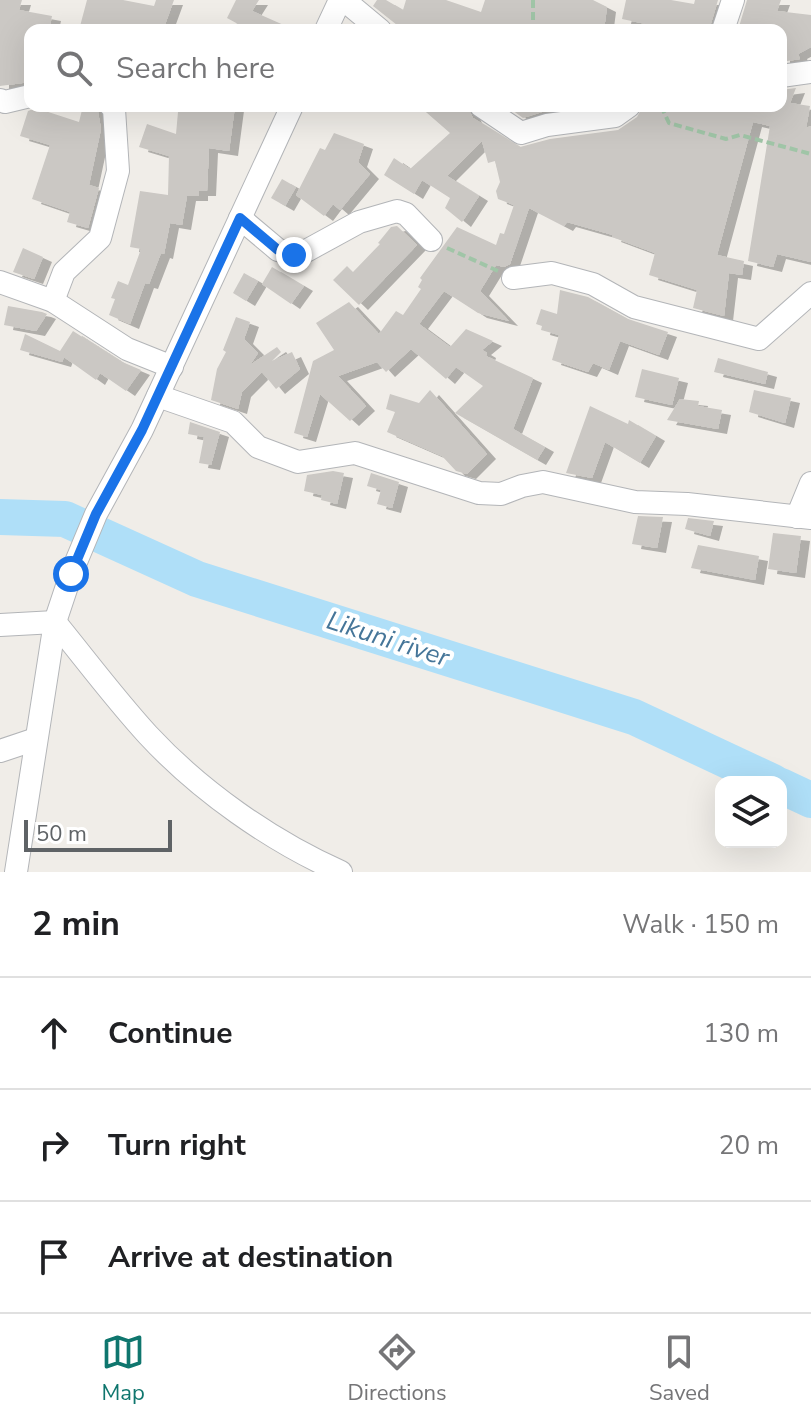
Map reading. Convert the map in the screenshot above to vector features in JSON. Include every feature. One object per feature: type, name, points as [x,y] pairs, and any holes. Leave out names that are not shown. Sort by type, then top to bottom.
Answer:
[{"type":"street","points":[[329,24],[342,0],[372,24]]},
{"type":"street","points":[[725,24],[733,0]]},
{"type":"street","points":[[787,75],[811,72]]},
{"type":"street","points":[[0,100],[5,102],[24,97]]},
{"type":"street","points":[[53,301],[64,272],[100,238],[118,171],[114,112]]},
{"type":"street","points":[[16,872],[55,622],[82,546],[172,367],[289,112]]},
{"type":"street","points":[[490,112],[521,133],[547,125],[615,116],[621,112]]},
{"type":"street","points":[[240,218],[278,250],[294,255],[359,222],[397,211],[406,214],[431,240]]},
{"type":"street","points":[[513,278],[552,273],[593,284],[634,307],[759,339],[809,302]]},
{"type":"street","points":[[0,282],[53,301],[127,349],[172,367]]},
{"type":"street","points":[[158,396],[233,422],[258,447],[298,462],[355,453],[479,493],[501,494],[543,482],[635,502],[687,504],[804,518],[811,483]]},
{"type":"street","points":[[0,625],[55,622]]},
{"type":"street","points":[[55,622],[150,736],[224,803],[255,825],[341,872]]},
{"type":"street","points":[[0,751],[36,739]]},
{"type":"path","points":[[533,0],[533,24]]},
{"type":"path","points":[[664,112],[669,123],[726,139],[740,135],[811,154]]},
{"type":"path","points":[[431,240],[513,278]]},
{"type":"building","points":[[0,0],[22,0],[19,10],[52,16],[50,24],[24,24],[24,83],[0,86]]},
{"type":"building","points":[[87,0],[123,0],[154,6],[156,0],[174,0],[165,24],[81,24]]},
{"type":"building","points":[[236,0],[259,0],[252,11],[281,24],[238,24],[227,18]]},
{"type":"building","points":[[377,0],[386,0],[403,10],[406,0],[446,0],[481,12],[485,0],[593,0],[607,7],[605,24],[396,24],[373,6]]},
{"type":"building","points":[[626,0],[671,0],[694,4],[695,0],[718,0],[711,24],[646,24],[622,19]]},
{"type":"building","points":[[747,0],[781,0],[777,11],[811,15],[811,47],[798,54],[800,59],[787,61],[787,24],[740,24]]},
{"type":"building","points":[[796,88],[790,103],[810,106],[806,128],[811,126],[811,262],[777,254],[773,267],[748,261],[770,126],[753,122],[717,255],[744,261],[742,275],[729,273],[724,316],[693,308],[697,290],[649,275],[655,253],[613,235],[567,222],[564,226],[529,208],[510,264],[504,267],[496,265],[480,291],[509,321],[478,313],[444,291],[419,324],[450,347],[466,329],[493,341],[482,350],[487,353],[486,356],[533,378],[513,429],[545,447],[537,460],[455,413],[483,386],[456,367],[446,379],[411,349],[386,372],[377,362],[338,376],[366,406],[350,421],[320,394],[307,437],[294,433],[313,361],[334,350],[316,323],[349,302],[379,334],[396,311],[403,315],[421,289],[418,287],[420,278],[457,227],[496,245],[500,233],[504,234],[514,205],[498,199],[496,191],[500,182],[495,161],[488,163],[482,141],[447,176],[479,196],[462,222],[445,208],[450,198],[422,180],[414,194],[384,175],[394,158],[410,169],[450,133],[426,112],[470,112],[473,118],[520,147],[550,139],[618,130],[640,112],[787,112],[787,89]]},
{"type":"building","points":[[28,112],[48,112],[79,122],[82,112],[98,112],[101,129],[89,185],[99,188],[88,228],[67,222],[70,212],[32,199],[50,145],[20,136]]},
{"type":"building","points":[[178,112],[234,112],[229,151],[209,148],[207,191],[199,191],[199,196],[187,196],[182,225],[170,223],[164,254],[161,253],[149,284],[145,283],[130,324],[109,315],[115,299],[111,298],[118,281],[128,285],[141,249],[130,247],[140,191],[168,195],[169,156],[139,147],[147,124],[176,134]]},
{"type":"building","points":[[515,112],[542,112],[523,118]]},
{"type":"building","points":[[334,133],[364,144],[358,162],[370,174],[340,210],[333,204],[324,216],[296,195],[320,148],[325,150]]},
{"type":"building","points":[[282,179],[296,187],[285,206],[271,198]]},
{"type":"building","points":[[397,226],[417,245],[359,305],[333,280],[347,266],[353,272],[380,244],[391,227]]},
{"type":"building","points":[[23,248],[43,257],[34,279],[13,272]]},
{"type":"building","points":[[272,267],[304,286],[291,304],[262,284]]},
{"type":"building","points":[[244,273],[258,281],[246,301],[233,293]]},
{"type":"building","points":[[560,290],[588,297],[628,319],[668,332],[659,355],[620,341],[609,370],[593,363],[588,372],[552,360],[559,335],[541,330],[542,326],[536,324],[541,309],[557,314]]},
{"type":"building","points":[[8,306],[47,314],[36,331],[4,325]]},
{"type":"building","points":[[236,317],[250,322],[244,339],[258,353],[250,365],[277,347],[281,352],[272,361],[292,352],[300,369],[276,389],[262,372],[242,392],[238,409],[211,400],[217,369],[226,352],[223,350]]},
{"type":"building","points":[[73,331],[120,361],[141,370],[126,391],[100,373],[96,380],[64,357],[62,362],[20,350],[25,334],[60,351]]},
{"type":"building","points":[[718,358],[768,372],[765,384],[714,372]]},
{"type":"building","points":[[642,369],[679,378],[672,405],[635,397]]},
{"type":"building","points":[[430,390],[487,454],[467,474],[456,471],[442,456],[387,432],[395,412],[386,409],[390,394],[419,403]]},
{"type":"building","points":[[754,390],[791,398],[785,423],[749,412]]},
{"type":"building","points":[[680,399],[699,401],[698,406],[722,410],[718,429],[667,420]]},
{"type":"building","points":[[590,406],[628,424],[629,420],[656,436],[640,463],[605,442],[592,478],[566,473]]},
{"type":"building","points":[[190,422],[220,432],[211,465],[199,463],[204,437],[188,434]]},
{"type":"building","points":[[333,471],[344,473],[337,504],[321,500],[322,495],[304,491],[307,475]]},
{"type":"building","points":[[371,473],[399,482],[392,508],[377,504],[381,490],[367,486]]},
{"type":"building","points":[[638,516],[663,517],[657,548],[632,544]]},
{"type":"building","points":[[688,518],[714,521],[710,536],[685,529]]},
{"type":"building","points":[[773,533],[801,536],[796,573],[768,569]]},
{"type":"building","points":[[698,545],[759,556],[755,580],[691,568]]},
{"type":"waterway","name":"Likuni river","points":[[0,517],[65,519],[197,579],[634,717],[760,776]]},
{"type":"waterway","name":"Likuni river","points":[[787,789],[811,800]]},
{"type":"route","points":[[71,574],[96,514],[142,430],[240,218],[278,250],[294,255]]}]
